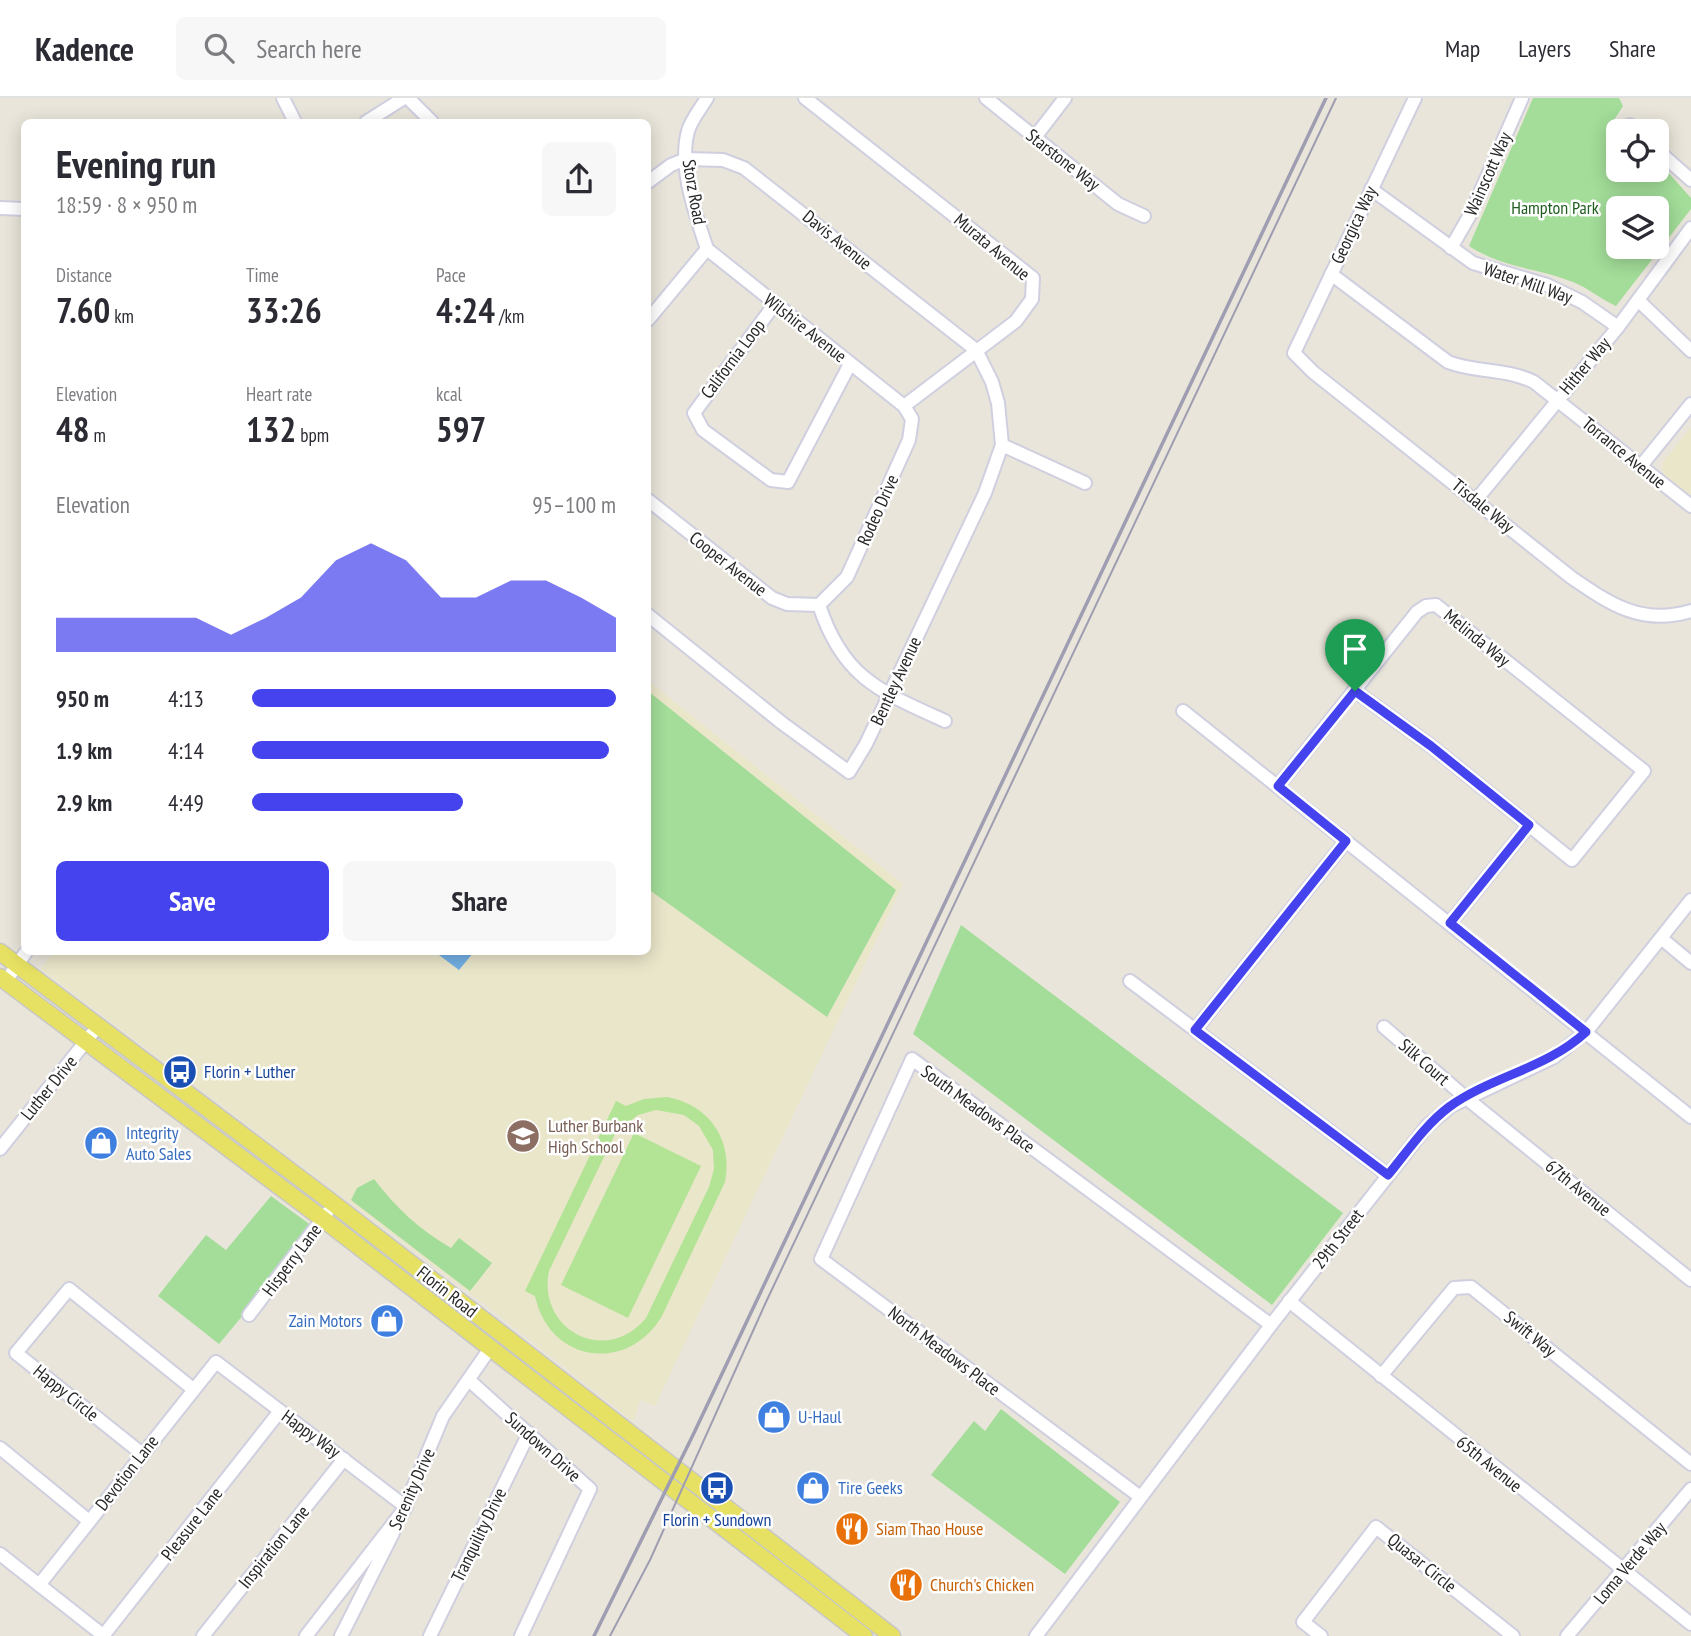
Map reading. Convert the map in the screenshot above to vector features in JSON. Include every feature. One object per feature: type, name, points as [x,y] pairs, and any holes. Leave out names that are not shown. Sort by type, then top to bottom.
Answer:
[{"type":"main road","name":"Florin Road","points":[[0,952],[21,958],[98,1026],[334,1204],[892,1636]]},
{"type":"main road","name":"Florin Road","points":[[3,979],[491,1347],[864,1636]]},
{"type":"main road","points":[[491,1347],[517,1346]]},
{"type":"street","points":[[283,98],[294,119]]},
{"type":"street","points":[[371,119],[406,98],[429,119]]},
{"type":"street","name":"Storz Road","points":[[707,98],[688,130],[686,159],[695,210],[707,249]]},
{"type":"street","name":"Murata Avenue","points":[[805,98],[1033,278],[1032,299],[1016,321],[904,406]]},
{"type":"street","name":"Starstone Way","points":[[986,98],[1118,204],[1144,216]]},
{"type":"street","points":[[1034,137],[1065,98]]},
{"type":"street","name":"Georgica Way","points":[[1294,353],[1415,98]]},
{"type":"street","name":"Wainscott Way","points":[[1451,248],[1472,213],[1521,98]]},
{"type":"street","points":[[651,180],[686,159]]},
{"type":"street","name":"Davis Avenue","points":[[686,159],[723,160],[744,168],[976,350]]},
{"type":"street","points":[[1669,161],[1691,180]]},
{"type":"street","name":"Water Mill Way","points":[[1371,189],[1473,263],[1559,291],[1582,302],[1618,327]]},
{"type":"street","points":[[0,208],[21,209]]},
{"type":"street","name":"Hither Way","points":[[1476,500],[1618,327],[1691,228]]},
{"type":"street","points":[[651,316],[707,249]]},
{"type":"street","name":"Wilshire Avenue","points":[[707,249],[904,406]]},
{"type":"street","name":"Torrance Avenue","points":[[1331,274],[1448,362],[1461,367],[1518,374],[1558,399],[1691,506]]},
{"type":"street","points":[[1638,300],[1691,351]]},
{"type":"street","name":"California Loop","points":[[774,305],[694,413],[703,430],[771,480],[788,482],[850,364]]},
{"type":"street","name":"Bentley Avenue","points":[[651,617],[782,723],[849,772],[866,744],[985,494],[1002,445],[998,403],[976,350]]},
{"type":"street","name":"Tisdale Way","points":[[1294,353],[1313,372],[1572,578],[1614,607],[1659,615],[1691,611]]},
{"type":"street","points":[[1641,466],[1691,404]]},
{"type":"street","name":"Rodeo Drive","points":[[818,605],[847,577],[909,440],[912,419],[904,406]]},
{"type":"street","points":[[1002,445],[1085,484]]},
{"type":"street","name":"Cooper Avenue","points":[[651,502],[772,598],[787,604],[818,605]]},
{"type":"street","points":[[818,605],[841,656],[856,672],[888,695],[944,721]]},
{"type":"street","name":"Melinda Way","points":[[1278,786],[1417,612],[1426,606],[1436,606],[1644,771],[1572,860],[1529,825]]},
{"type":"street","points":[[1355,691],[1431,746],[1529,825],[1450,923]]},
{"type":"street","points":[[1183,711],[1691,1117]]},
{"type":"street","points":[[1195,1030],[1346,841]]},
{"type":"street","name":"29th Street","points":[[1036,1636],[1139,1496],[1289,1301],[1436,1117],[1465,1097],[1555,1057],[1586,1032],[1691,900]]},
{"type":"street","points":[[1661,939],[1691,963]]},
{"type":"street","points":[[3,979],[21,958]]},
{"type":"street","points":[[1130,981],[1388,1175]]},
{"type":"street","name":"Luther Drive","points":[[0,1149],[98,1026]]},
{"type":"street","name":"Silk Court","points":[[1384,1027],[1465,1097]]},
{"type":"street","name":"South Meadows Place","points":[[858,1177],[912,1059],[1271,1325]]},
{"type":"street","name":"67th Avenue","points":[[1465,1097],[1691,1280]]},
{"type":"street","name":"North Meadows Place","points":[[858,1177],[821,1259],[1139,1496]]},
{"type":"street","name":"Hisperry Lane","points":[[249,1315],[334,1204]]},
{"type":"street","name":"Swift Way","points":[[1381,1376],[1439,1304],[1454,1288],[1465,1285],[1471,1287],[1691,1464]]},
{"type":"street","name":"Happy Circle","points":[[141,1453],[16,1353],[69,1289],[193,1389]]},
{"type":"street","name":"65th Avenue","points":[[1289,1301],[1624,1573],[1691,1624]]},
{"type":"street","name":"Serenity Drive","points":[[341,1636],[406,1507],[443,1416],[470,1381],[491,1347]]},
{"type":"street","name":"Devotion Lane","points":[[38,1585],[216,1362]]},
{"type":"street","name":"Happy Way","points":[[216,1362],[406,1507]]},
{"type":"street","name":"Sundown Drive","points":[[470,1381],[590,1489],[521,1636]]},
{"type":"street","name":"Pleasure Lane","points":[[104,1636],[280,1411]]},
{"type":"street","name":"Tranquility Drive","points":[[430,1636],[528,1433]]},
{"type":"street","points":[[0,1448],[89,1521]]},
{"type":"street","name":"Inspiration Lane","points":[[203,1636],[344,1459]]},
{"type":"street","name":"Loma Verde Way","points":[[1567,1636],[1624,1573],[1691,1489]]},
{"type":"street","points":[[306,1636],[406,1507]]},
{"type":"street","name":"Quasar Circle","points":[[1321,1636],[1303,1622],[1376,1527],[1513,1636]]},
{"type":"street","points":[[0,1554],[104,1636]]},
{"type":"shaded area","points":[[1691,427],[1691,497],[1663,475],[1662,463]]},
{"type":"shaded area","name":"Luther Burbank High School","points":[[651,683],[903,884],[655,1406],[640,1400],[634,1422],[484,1304],[41,969],[51,955],[651,955]]},
{"type":"green space","name":"Hampton Park","points":[[1533,98],[1619,98],[1623,106],[1615,119],[1606,119],[1606,182],[1669,182],[1669,173],[1691,198],[1691,209],[1669,237],[1669,196],[1606,196],[1606,259],[1652,259],[1616,306],[1573,282],[1482,254],[1469,246]]},
{"type":"green space","points":[[651,693],[896,890],[827,1017],[651,891]]},
{"type":"green space","points":[[961,925],[1343,1213],[1272,1305],[913,1034]]},
{"type":"green space","points":[[667,1097],[682,1101],[706,1116],[722,1139],[727,1167],[725,1182],[662,1316],[647,1335],[630,1347],[611,1353],[591,1353],[572,1347],[556,1336],[543,1318],[535,1296],[525,1291],[616,1101],[626,1106],[644,1099]],"holes":[[[656,1110],[684,1115],[699,1126],[713,1150],[714,1169],[709,1187],[646,1318],[630,1332],[613,1339],[595,1340],[578,1335],[564,1325],[554,1310],[548,1292],[549,1271],[616,1132],[638,1115]]]},
{"type":"green space","points":[[634,1133],[701,1166],[628,1318],[561,1285]]},
{"type":"green space","points":[[374,1179],[400,1209],[429,1234],[451,1248],[459,1238],[492,1263],[470,1291],[351,1200],[357,1188]]},
{"type":"green space","points":[[271,1196],[312,1226],[308,1237],[219,1344],[158,1296],[206,1235],[226,1250]]},
{"type":"green space","points":[[1001,1409],[1120,1502],[1065,1574],[931,1475],[974,1421],[985,1431]]},
{"type":"water","points":[[439,955],[471,955],[459,970]]},
{"type":"tram line","points":[[610,1636],[650,1560],[766,1302],[1336,98]]},
{"type":"railway","points":[[594,1636],[693,1435],[1326,98]]},
{"type":"place","name":"Florin + Luther","points":[[180,1072]]},
{"type":"place","name":"Luther Burbank High School","points":[[523,1136]]},
{"type":"place","name":"Integrity Auto Sales","points":[[101,1143]]},
{"type":"place","name":"Zain Motors","points":[[387,1321]]},
{"type":"place","name":"U-Haul","points":[[774,1417]]},
{"type":"place","name":"Florin + Sundown","points":[[717,1488]]},
{"type":"place","name":"Tire Geeks","points":[[813,1488]]},
{"type":"place","name":"Siam Thao House","points":[[852,1529]]},
{"type":"place","name":"Church's Chicken","points":[[906,1585]]},
{"type":"route","points":[[1355,691],[1431,746],[1529,825],[1450,923],[1586,1032],[1555,1057],[1465,1097],[1451,1106],[1427,1126],[1388,1175],[1195,1030],[1346,841],[1278,786],[1355,691]]}]
